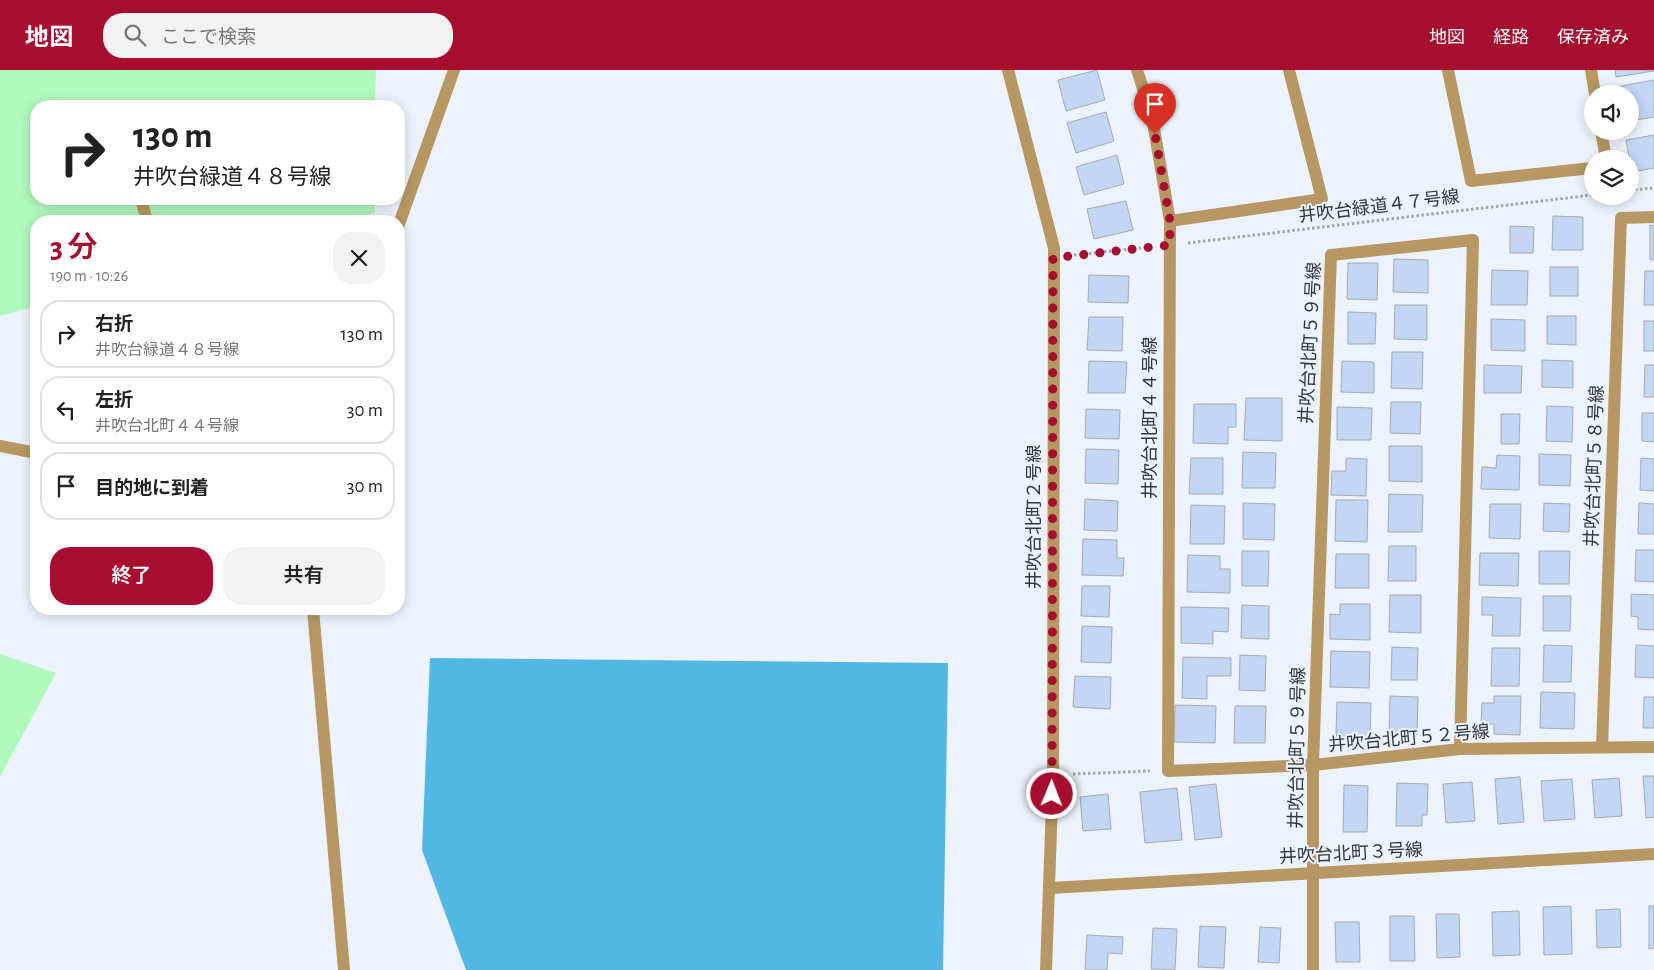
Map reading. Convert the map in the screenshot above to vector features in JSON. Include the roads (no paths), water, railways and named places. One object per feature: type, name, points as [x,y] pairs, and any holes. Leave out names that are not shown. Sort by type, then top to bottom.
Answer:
[{"type":"street","points":[[402,215],[454,70]]},
{"type":"street","name":"井吹台北町２号線","points":[[1008,70],[1054,248],[1053,775],[1046,970]]},
{"type":"street","name":"井吹台北町４４号線","points":[[1137,70],[1152,117],[1170,221],[1168,771]]},
{"type":"street","points":[[1170,221],[1322,199],[1289,70]]},
{"type":"street","points":[[1448,70],[1471,181],[1584,169]]},
{"type":"street","points":[[1590,70],[1593,85]]},
{"type":"street","name":"井吹台北町５８号線","points":[[1602,747],[1621,218],[1654,217]]},
{"type":"street","name":"井吹台北町５９号線","points":[[1312,970],[1314,873],[1313,765],[1331,255],[1473,240],[1460,750]]},
{"type":"street","points":[[0,446],[30,452]]},
{"type":"street","points":[[314,615],[344,970]]},
{"type":"street","name":"井吹台北町５２号線","points":[[1168,771],[1313,765],[1460,750],[1654,747]]},
{"type":"street","name":"井吹台北町３号線","points":[[1050,888],[1654,854]]},
{"type":"water","points":[[430,658],[948,663],[943,970],[466,970],[422,850]]}]
